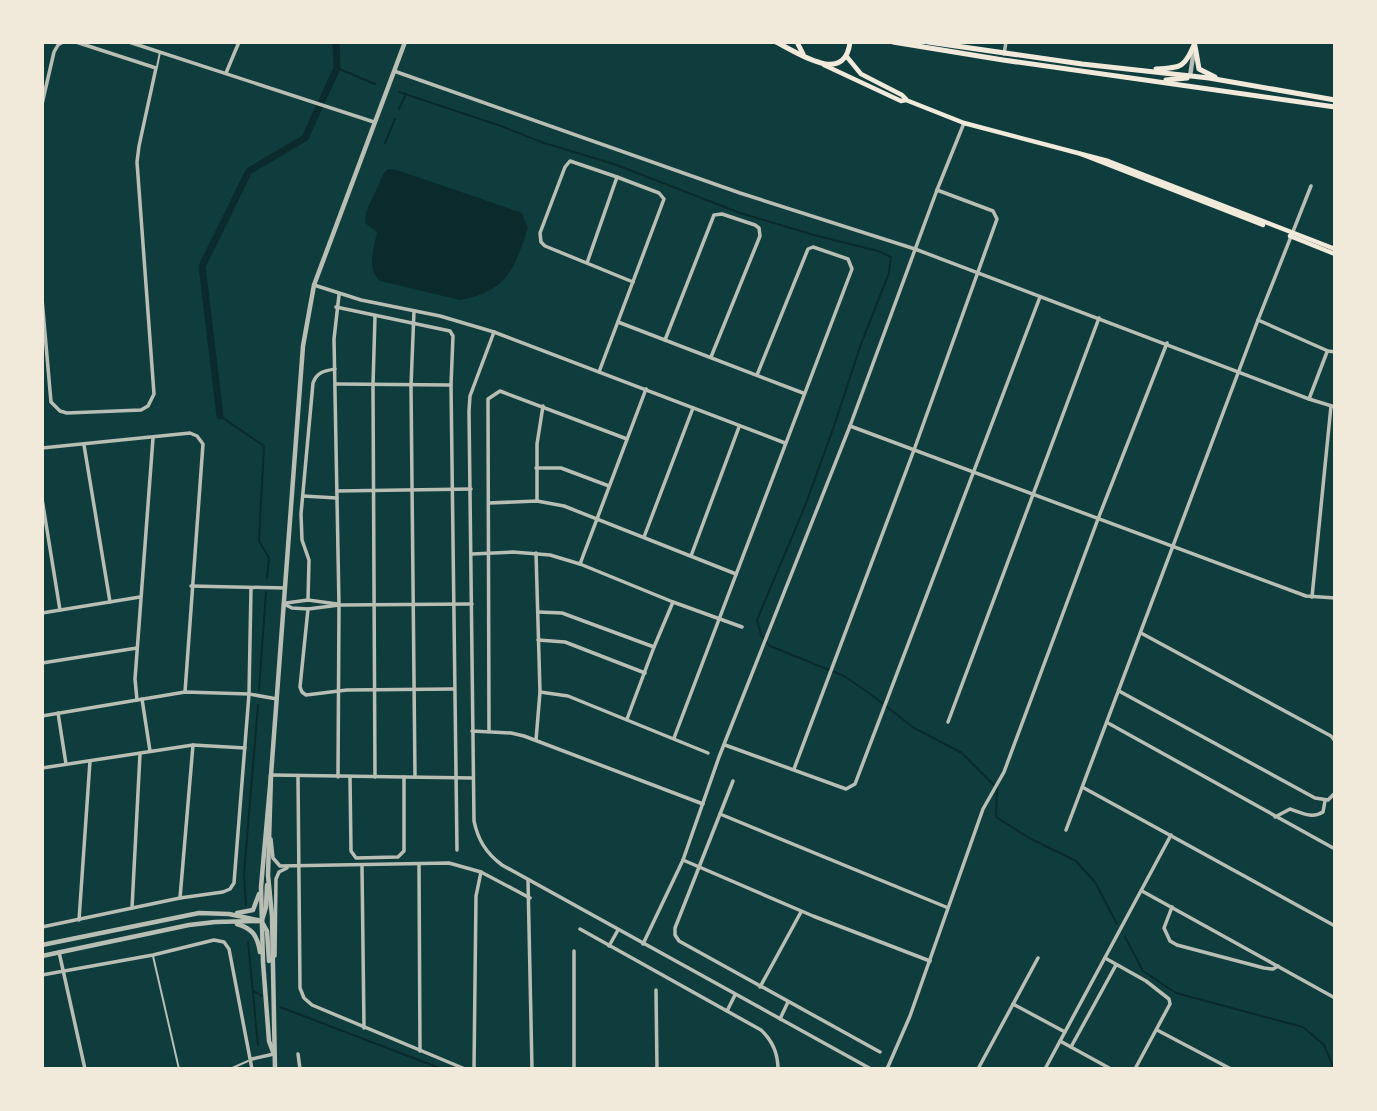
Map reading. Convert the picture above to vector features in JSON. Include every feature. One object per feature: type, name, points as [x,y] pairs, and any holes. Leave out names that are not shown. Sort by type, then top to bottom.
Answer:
[{"type":"main road","points":[[776,42],[901,101],[906,100],[964,123],[1096,157],[1145,174],[1335,252]]},
{"type":"main road","points":[[797,42],[805,56]]},
{"type":"main road","points":[[893,42],[1335,107]]},
{"type":"main road","points":[[928,42],[1004,54],[1190,75],[1335,100]]},
{"type":"main road","points":[[1139,69],[1179,67],[1186,62],[1195,42]]},
{"type":"main road","points":[[1195,42],[1200,72],[1226,81]]},
{"type":"main road","points":[[824,65],[834,64],[847,57],[852,43]]},
{"type":"main road","points":[[847,57],[862,74],[902,95],[906,100]]},
{"type":"main road","points":[[1149,81],[1177,80],[1190,75]]},
{"type":"main road","points":[[1190,75],[1199,85],[1216,90]]},
{"type":"street","points":[[42,104],[54,52],[63,42]]},
{"type":"street","points":[[42,299],[51,402],[55,408],[67,412],[141,410],[148,406],[154,394],[137,162],[156,68],[76,42]]},
{"type":"street","points":[[129,42],[374,122]]},
{"type":"street","points":[[226,73],[239,42]]},
{"type":"street","points":[[275,1069],[271,970],[267,931],[262,921],[266,907],[271,775],[303,346],[313,285],[405,42]]},
{"type":"street","points":[[1004,54],[1006,42]]},
{"type":"street","points":[[1190,75],[1195,42]]},
{"type":"street","points":[[394,71],[740,193],[915,249],[1333,406],[1312,597]]},
{"type":"street","points":[[643,944],[683,860],[724,745],[850,426],[964,123]]},
{"type":"street","points":[[599,372],[618,322],[633,282],[663,202],[664,199],[659,192],[574,161],[567,163],[539,238],[545,246],[633,282]]},
{"type":"street","points":[[587,263],[617,177]]},
{"type":"street","points":[[1066,830],[1311,186]]},
{"type":"street","points":[[794,769],[979,274],[997,219],[993,211],[937,190]]},
{"type":"street","points":[[665,340],[711,219],[718,213],[755,225],[760,231],[711,357]]},
{"type":"street","points":[[674,738],[852,269],[848,259],[813,247],[808,249],[757,375]]},
{"type":"street","points":[[313,285],[339,295],[458,320],[494,332],[786,443]]},
{"type":"street","points":[[338,777],[339,605],[334,340],[339,295]]},
{"type":"street","points":[[724,745],[846,789],[855,784],[1040,297]]},
{"type":"street","points":[[336,307],[450,331],[453,336],[451,385],[457,850]]},
{"type":"street","points":[[414,311],[411,386],[415,776]]},
{"type":"street","points":[[375,316],[375,777]]},
{"type":"street","points":[[948,722],[1099,318]]},
{"type":"street","points":[[1258,320],[1335,352]]},
{"type":"street","points":[[618,322],[803,393]]},
{"type":"street","points":[[494,332],[470,396],[474,821],[481,843],[494,859],[528,880],[871,1069]]},
{"type":"street","points":[[887,1069],[910,1016],[987,798],[1004,772],[1167,343]]},
{"type":"street","points":[[1309,399],[1328,351]]},
{"type":"street","points":[[308,600],[309,559],[301,533],[313,383],[316,376],[335,369]]},
{"type":"street","points":[[336,384],[451,385]]},
{"type":"street","points":[[580,564],[646,389]]},
{"type":"street","points":[[489,731],[486,404],[491,395],[500,391],[627,439]]},
{"type":"street","points":[[537,501],[537,444],[544,406]]},
{"type":"street","points":[[644,537],[693,408]]},
{"type":"street","points":[[691,556],[740,426]]},
{"type":"street","points":[[850,426],[1312,597],[1335,598]]},
{"type":"street","points":[[42,447],[190,433],[197,436],[203,444],[185,692]]},
{"type":"street","points":[[149,751],[135,679],[153,438]]},
{"type":"street","points":[[84,444],[110,602]]},
{"type":"street","points":[[536,468],[561,468],[609,486]]},
{"type":"street","points":[[337,491],[471,489]]},
{"type":"street","points":[[303,496],[337,498]]},
{"type":"street","points":[[42,499],[60,610]]},
{"type":"street","points":[[489,503],[537,501],[564,506],[736,574]]},
{"type":"street","points":[[472,554],[536,552],[580,564],[673,602],[742,626]]},
{"type":"street","points":[[536,552],[540,692],[536,740]]},
{"type":"street","points":[[191,586],[285,588]]},
{"type":"street","points":[[42,927],[180,898],[223,892],[230,889],[234,883],[245,748],[251,588]]},
{"type":"street","points":[[42,613],[141,597]]},
{"type":"street","points":[[284,604],[293,600],[308,600],[339,605]]},
{"type":"street","points":[[628,719],[673,602]]},
{"type":"street","points":[[284,604],[292,608],[307,609],[339,605],[472,604]]},
{"type":"street","points":[[307,609],[300,687],[306,695],[375,690],[454,690]]},
{"type":"street","points":[[538,612],[562,613],[654,647]]},
{"type":"street","points":[[1141,633],[1331,736],[1335,741]]},
{"type":"street","points":[[538,640],[565,642],[645,673]]},
{"type":"street","points":[[42,663],[138,648]]},
{"type":"street","points":[[1119,691],[1325,801]]},
{"type":"street","points":[[42,716],[185,692],[248,694],[278,699]]},
{"type":"street","points":[[540,692],[568,696],[708,753]]},
{"type":"street","points":[[58,713],[66,764]]},
{"type":"street","points":[[1108,723],[1335,849]]},
{"type":"street","points":[[472,731],[511,733],[536,740],[703,804]]},
{"type":"street","points":[[42,768],[192,745],[245,748]]},
{"type":"street","points":[[180,898],[192,745]]},
{"type":"street","points":[[132,908],[139,754]]},
{"type":"street","points":[[79,920],[90,760]]},
{"type":"street","points":[[271,775],[473,778]]},
{"type":"street","points":[[271,775],[261,887],[263,962],[270,1041],[274,1054]]},
{"type":"street","points":[[298,777],[300,988],[304,998],[312,1005],[464,1069]]},
{"type":"street","points":[[350,777],[351,851],[356,858],[398,857],[404,851],[404,777]]},
{"type":"street","points":[[733,780],[675,928],[675,935],[679,941],[880,1052]]},
{"type":"street","points":[[1084,788],[1335,926]]},
{"type":"street","points":[[1275,817],[1290,809],[1309,816],[1317,815],[1323,812],[1325,801],[1335,793]]},
{"type":"street","points":[[720,814],[947,908]]},
{"type":"street","points":[[270,830],[273,858],[280,866],[449,863],[481,872],[530,898]]},
{"type":"street","points":[[1045,1069],[1171,835]]},
{"type":"street","points":[[683,860],[802,911],[930,961]]},
{"type":"street","points":[[419,864],[420,1051]]},
{"type":"street","points":[[362,866],[364,1028]]},
{"type":"street","points":[[272,982],[277,910],[276,879],[279,872],[289,867]]},
{"type":"street","points":[[474,1069],[476,896],[481,872]]},
{"type":"street","points":[[268,875],[272,916],[271,970]]},
{"type":"street","points":[[528,880],[532,1069]]},
{"type":"street","points":[[42,946],[191,914],[229,914],[253,910],[261,887]]},
{"type":"street","points":[[1142,891],[1335,998]]},
{"type":"street","points":[[1172,907],[1164,928],[1166,935],[1177,945],[1264,968],[1273,969],[1278,966]]},
{"type":"street","points":[[760,987],[802,911]]},
{"type":"street","points":[[229,914],[262,921]]},
{"type":"street","points":[[42,956],[189,925],[262,921]]},
{"type":"street","points":[[229,922],[252,930],[258,939],[263,962]]},
{"type":"street","points":[[580,929],[761,1030],[771,1039],[778,1059],[778,1069]]},
{"type":"street","points":[[609,946],[618,930]]},
{"type":"street","points":[[42,975],[153,955],[214,940],[224,942],[229,949],[252,1069]]},
{"type":"street","points":[[574,951],[574,1069]]},
{"type":"street","points":[[59,953],[85,1069]]},
{"type":"street","points":[[978,1069],[1038,958]]},
{"type":"street","points":[[1105,958],[1146,981],[1169,999],[1170,1004],[1135,1069]]},
{"type":"street","points":[[1071,1047],[1116,965]]},
{"type":"street","points":[[656,990],[657,1069]]},
{"type":"street","points":[[727,1011],[735,995]]},
{"type":"street","points":[[779,1019],[788,1002]]},
{"type":"street","points":[[1013,1004],[1065,1032]]},
{"type":"street","points":[[1157,1030],[1231,1069]]},
{"type":"street","points":[[1060,1041],[1111,1069]]},
{"type":"street","points":[[252,1059],[274,1054]]},
{"type":"street","points":[[298,1055],[300,1069]]},
{"type":"lane","points":[[156,68],[160,52]]},
{"type":"lane","points":[[153,955],[179,1069]]},
{"type":"lane","points":[[230,1069],[252,1059]]},
{"type":"water","points":[[388,169],[522,213],[528,228],[507,276],[489,291],[460,300],[380,281],[372,264],[377,232],[365,223],[366,212]]},
{"type":"waterway","points":[[220,416],[202,266],[249,171],[305,138],[337,68],[336,42]]},
{"type":"waterway","points":[[337,68],[375,84]]},
{"type":"waterway","points":[[399,92],[544,143],[614,164],[740,213],[878,251],[891,257],[889,273],[861,344],[805,506],[757,620],[761,635],[770,646],[844,676],[914,728],[962,753],[997,788],[996,817],[1031,839],[1076,861],[1095,882],[1117,924]]},
{"type":"waterway","points":[[399,109],[406,94]]},
{"type":"waterway","points":[[385,143],[395,119]]},
{"type":"waterway","points":[[220,416],[264,446],[259,541],[269,558],[267,578]]},
{"type":"waterway","points":[[259,690],[266,592]]},
{"type":"waterway","points":[[246,905],[244,874],[258,705]]},
{"type":"waterway","points":[[1125,937],[1143,971],[1176,993],[1303,1027],[1324,1045],[1334,1069]]},
{"type":"waterway","points":[[248,942],[258,1045]]},
{"type":"waterway","points":[[254,991],[262,996]]},
{"type":"waterway","points":[[280,1007],[442,1069]]}]
